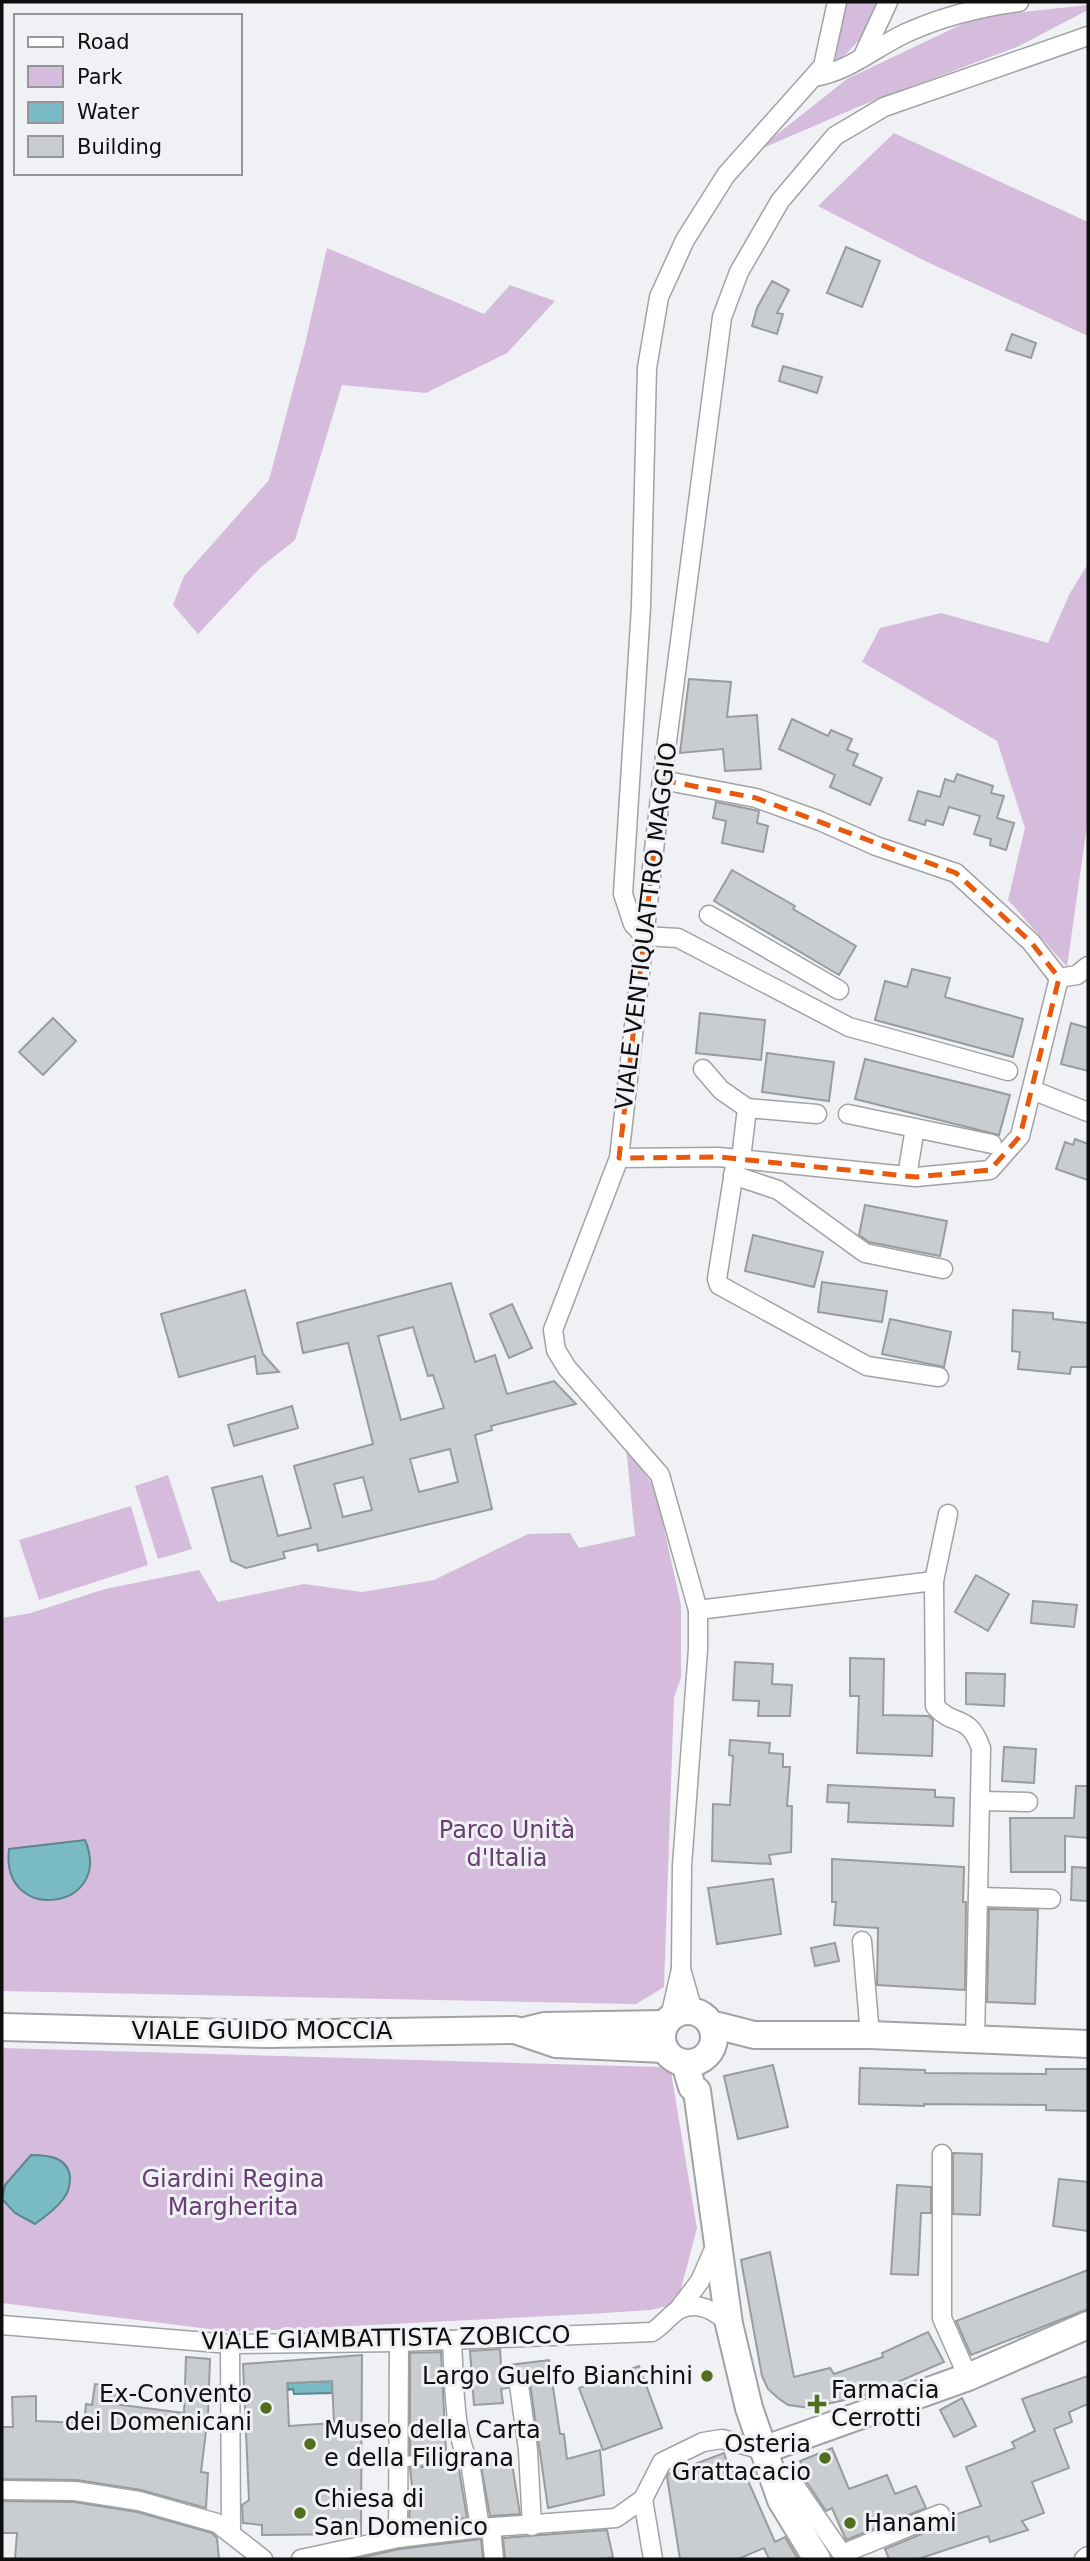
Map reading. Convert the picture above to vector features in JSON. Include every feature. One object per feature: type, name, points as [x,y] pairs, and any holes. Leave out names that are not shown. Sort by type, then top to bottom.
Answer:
[{"type":"main road","name":"VIALE GUIDO MOCCIA","points":[[2,2027],[268,2034],[523,2032],[544,2026],[736,2042],[754,2035],[870,2035],[1088,2043]]},
{"type":"main road","name":"VIALE VENTIQUATTRO MAGGIO","points":[[688,2037],[701,2086],[697,2091],[729,2324],[749,2408],[781,2500],[835,2558]]},
{"type":"main road","points":[[767,2460],[1088,2325]]},
{"type":"street","points":[[836,2],[823,66],[726,175],[685,240],[659,297],[648,368],[641,607],[623,894],[633,924],[644,936],[678,938],[849,1027],[1008,1071]]},
{"type":"street","points":[[862,58],[888,2]]},
{"type":"street","points":[[814,77],[831,75],[906,33],[985,7],[1019,2]]},
{"type":"street","name":"VIALE VENTIQUATTRO MAGGIO","points":[[688,2037],[681,1969],[682,1866],[698,1649],[698,1610],[660,1475],[567,1368],[555,1350],[553,1330],[618,1158],[662,780],[722,317],[739,272],[780,201],[835,136],[884,107],[1088,36]]},
{"type":"street","points":[[662,780],[756,798],[820,821],[876,846],[956,873],[1031,942],[1059,978]]},
{"type":"street","points":[[709,915],[839,990]]},
{"type":"street","points":[[1059,978],[1077,975],[1088,966]]},
{"type":"street","points":[[786,994],[801,968]]},
{"type":"street","points":[[618,1158],[907,1176],[990,1170],[1020,1136],[1059,978]]},
{"type":"street","points":[[703,1069],[721,1090],[747,1108],[817,1114]]},
{"type":"street","points":[[1032,1090],[1088,1112]]},
{"type":"street","points":[[747,1108],[719,1285],[867,1366],[939,1377]]},
{"type":"street","points":[[848,1114],[992,1144]]},
{"type":"street","points":[[907,1176],[915,1128]]},
{"type":"street","points":[[737,1165],[778,1189],[865,1253],[943,1269]]},
{"type":"street","points":[[948,1514],[934,1581],[935,1706],[943,1714],[965,1723],[975,1732],[981,1748],[975,2040]]},
{"type":"street","points":[[698,1610],[934,1581]]},
{"type":"street","points":[[980,1801],[1028,1802]]},
{"type":"street","points":[[978,1897],[1051,1899]]},
{"type":"street","points":[[862,1941],[870,2035]]},
{"type":"street","points":[[942,2154],[942,2318],[968,2377]]},
{"type":"street","name":"VIALE GIAMBATTISTA ZOBICCO","points":[[2,2325],[230,2344],[399,2342],[652,2332],[663,2326],[678,2311],[700,2281],[717,2240]]},
{"type":"street","points":[[678,2311],[691,2307],[713,2310],[729,2324]]},
{"type":"street","points":[[452,2340],[458,2421],[494,2559]]},
{"type":"street","points":[[398,2538],[399,2342]]},
{"type":"street","points":[[230,2344],[241,2546]]},
{"type":"street","points":[[519,2385],[528,2451],[532,2526]]},
{"type":"street","points":[[301,2559],[398,2538],[616,2518],[643,2499],[662,2462],[703,2442],[722,2440],[767,2460]]},
{"type":"street","points":[[2,2490],[75,2491],[139,2501],[217,2523],[241,2546],[263,2559]]},
{"type":"street","points":[[643,2499],[650,2558]]},
{"type":"street","points":[[835,2558],[940,2514]]},
{"type":"street","points":[[1084,2559],[1088,2556]]},
{"type":"lane","points":[[397,2463],[466,2456]]},
{"type":"highlighted area","points":[[662,780],[756,798],[956,873],[1031,942],[1059,978],[1020,1136],[990,1170],[916,1177],[719,1157],[619,1158]]},
{"type":"green space","points":[[842,2],[894,2],[835,66],[841,9]]},
{"type":"green space","points":[[1088,5],[1088,10],[1019,46],[860,106],[756,151],[847,79],[977,17]]},
{"type":"green space","points":[[894,133],[1088,222],[1088,336],[925,261],[818,206]]},
{"type":"green space","points":[[327,248],[484,314],[510,285],[555,301],[507,353],[426,393],[342,385],[295,540],[260,568],[198,634],[173,605],[184,576],[269,480]]},
{"type":"green space","points":[[1088,564],[1088,818],[1067,967],[1008,900],[1025,828],[997,741],[862,662],[880,628],[941,613],[1048,643],[1070,593]]},
{"type":"green space","name":"Parco Unità d'Italia","points":[[626,1447],[655,1488],[681,1605],[681,1677],[674,1698],[664,1987],[636,2004],[2,1991],[2,1618],[31,1613],[105,1589],[199,1570],[218,1602],[304,1584],[362,1592],[434,1580],[528,1534],[570,1533],[579,1548],[635,1536]]},
{"type":"green space","points":[[168,1475],[192,1549],[158,1559],[135,1486]]},
{"type":"green space","points":[[131,1506],[148,1565],[39,1600],[19,1540]]},
{"type":"green space","name":"Giardini Regina Margherita","points":[[2,2048],[659,2067],[671,2072],[697,2228],[677,2304],[650,2310],[589,2314],[233,2332],[2,2303]]},
{"type":"water","points":[[85,1840],[90,1864],[85,1882],[72,1894],[55,1900],[37,1898],[21,1890],[11,1874],[9,1849]]},
{"type":"water","points":[[31,2155],[56,2158],[65,2165],[70,2177],[64,2198],[35,2224],[15,2213],[2,2199],[5,2185]]},
{"type":"water","points":[[332,2381],[333,2393],[294,2394],[293,2389],[288,2390],[287,2383]]},
{"type":"building","points":[[846,247],[880,261],[862,307],[827,293]]},
{"type":"building","points":[[772,281],[789,290],[777,313],[783,314],[777,334],[752,326],[757,308]]},
{"type":"building","points":[[1012,334],[1036,343],[1031,358],[1006,350]]},
{"type":"building","points":[[783,366],[822,377],[817,393],[779,381]]},
{"type":"building","points":[[689,679],[731,682],[727,717],[757,715],[761,769],[725,771],[723,749],[680,753]]},
{"type":"building","points":[[792,719],[828,736],[831,730],[852,739],[847,750],[858,754],[853,765],[882,778],[870,805],[830,787],[835,775],[779,749]]},
{"type":"building","points":[[957,774],[993,786],[991,793],[1004,796],[997,818],[1014,823],[1006,850],[990,845],[991,839],[974,834],[980,816],[949,807],[943,825],[926,820],[925,825],[909,820],[918,791],[940,797],[945,779],[954,782]]},
{"type":"building","points":[[716,802],[759,811],[757,823],[768,826],[763,852],[722,843],[726,821],[713,818]]},
{"type":"building","points":[[732,870],[795,906],[793,909],[856,946],[839,975],[714,901]]},
{"type":"building","points":[[912,969],[950,978],[945,997],[1023,1019],[1013,1057],[875,1020],[885,981],[907,987]]},
{"type":"building","points":[[700,1013],[765,1020],[761,1060],[696,1053]]},
{"type":"building","points":[[53,1018],[76,1041],[43,1075],[19,1052]]},
{"type":"building","points":[[1071,1023],[1088,1028],[1088,1071],[1061,1064]]},
{"type":"building","points":[[767,1053],[834,1062],[829,1101],[762,1092]]},
{"type":"building","points":[[865,1059],[1010,1095],[999,1135],[855,1099]]},
{"type":"building","points":[[1075,1139],[1088,1144],[1088,1180],[1056,1169],[1065,1142],[1073,1145]]},
{"type":"building","points":[[865,1205],[947,1221],[940,1256],[869,1242],[859,1235]]},
{"type":"building","points":[[753,1235],[823,1252],[814,1287],[745,1271]]},
{"type":"building","points":[[822,1282],[887,1291],[882,1322],[818,1312]]},
{"type":"building","points":[[451,1283],[475,1362],[495,1355],[507,1394],[554,1381],[576,1404],[491,1426],[492,1430],[475,1435],[492,1509],[318,1551],[317,1544],[283,1552],[285,1558],[246,1568],[231,1561],[212,1488],[262,1476],[278,1536],[311,1528],[294,1466],[373,1444],[348,1343],[303,1353],[297,1323]],"holes":[[[413,1327],[428,1376],[433,1375],[444,1408],[401,1420],[378,1336]],[[450,1449],[458,1482],[419,1492],[410,1459]],[[363,1477],[372,1510],[343,1517],[334,1484]]]},
{"type":"building","points":[[245,1290],[263,1354],[279,1372],[257,1374],[255,1356],[179,1377],[161,1314]]},
{"type":"building","points":[[512,1304],[532,1348],[509,1358],[490,1314]]},
{"type":"building","points":[[1013,1310],[1053,1313],[1053,1319],[1088,1323],[1088,1367],[1071,1367],[1070,1374],[1018,1369],[1020,1352],[1012,1351]]},
{"type":"building","points":[[890,1319],[951,1332],[944,1367],[882,1354]]},
{"type":"building","points":[[292,1406],[298,1428],[234,1446],[228,1425]]},
{"type":"building","points":[[976,1575],[1009,1594],[988,1631],[955,1612]]},
{"type":"building","points":[[1033,1601],[1077,1605],[1074,1627],[1031,1623]]},
{"type":"building","points":[[850,1658],[884,1659],[883,1715],[929,1716],[933,1720],[932,1756],[857,1753],[859,1696],[850,1696]]},
{"type":"building","points":[[735,1662],[773,1664],[772,1684],[792,1685],[790,1716],[758,1716],[759,1701],[733,1700]]},
{"type":"building","points":[[966,1673],[1005,1674],[1004,1706],[966,1704]]},
{"type":"building","points":[[730,1740],[770,1743],[769,1753],[783,1754],[783,1767],[790,1767],[787,1806],[792,1806],[791,1852],[769,1855],[771,1864],[712,1861],[713,1804],[730,1805],[733,1756],[729,1755]]},
{"type":"building","points":[[1004,1747],[1036,1749],[1034,1783],[1002,1781]]},
{"type":"building","points":[[828,1785],[935,1790],[935,1797],[954,1798],[953,1826],[848,1822],[849,1803],[827,1802]]},
{"type":"building","points":[[1076,1786],[1088,1786],[1088,1838],[1065,1836],[1065,1872],[1011,1872],[1010,1818],[1074,1818]]},
{"type":"building","points":[[832,1859],[964,1867],[965,1990],[877,1985],[878,1928],[834,1925],[836,1902],[832,1902]]},
{"type":"building","points":[[1072,1867],[1088,1868],[1088,1901],[1071,1900]]},
{"type":"building","points":[[773,1879],[781,1934],[717,1944],[708,1888]]},
{"type":"building","points":[[989,1909],[1038,1910],[1035,2004],[987,2002]]},
{"type":"building","points":[[835,1943],[839,1961],[815,1966],[811,1948]]},
{"type":"building","points":[[773,2065],[788,2127],[738,2139],[724,2076]]},
{"type":"building","points":[[860,2068],[925,2070],[925,2073],[1046,2074],[1046,2069],[1088,2069],[1088,2111],[1046,2110],[1046,2105],[859,2104]]},
{"type":"building","points":[[953,2153],[982,2154],[980,2215],[953,2214]]},
{"type":"building","points":[[1059,2179],[1088,2182],[1088,2231],[1053,2226]]},
{"type":"building","points":[[897,2185],[931,2187],[931,2213],[921,2213],[918,2275],[891,2274]]},
{"type":"building","points":[[770,2252],[794,2377],[830,2368],[834,2374],[883,2357],[882,2353],[928,2332],[944,2362],[870,2394],[810,2408],[788,2405],[768,2389],[762,2376],[741,2260]]},
{"type":"building","points":[[1088,2270],[1088,2309],[971,2355],[956,2321]]},
{"type":"building","points":[[500,2349],[501,2366],[549,2360],[560,2434],[564,2434],[567,2459],[600,2450],[604,2495],[548,2508],[530,2383],[524,2375],[513,2376],[508,2381],[508,2388],[501,2389],[503,2403],[474,2405],[470,2351]]},
{"type":"building","points":[[441,2352],[446,2451],[410,2454],[410,2353]]},
{"type":"building","name":"Ex-Convento dei Domenicani","points":[[362,2355],[361,2534],[262,2535],[262,2525],[243,2523],[242,2505],[249,2500],[243,2364]],"holes":[[[332,2381],[334,2423],[289,2426],[287,2383]]]},
{"type":"building","points":[[186,2357],[210,2359],[208,2415],[201,2472],[208,2473],[206,2508],[141,2490],[77,2480],[2,2479],[2,2427],[13,2427],[12,2397],[36,2396],[36,2421],[84,2423],[86,2404],[92,2405],[95,2384],[116,2386],[114,2404],[184,2413]]},
{"type":"building","points":[[639,2366],[662,2428],[603,2450],[579,2388]]},
{"type":"building","points":[[1088,2376],[1088,2404],[1069,2412],[1072,2422],[1054,2429],[1069,2468],[1032,2482],[1044,2513],[1022,2521],[1028,2530],[990,2542],[988,2536],[918,2559],[889,2559],[885,2549],[944,2525],[951,2516],[981,2506],[966,2467],[1015,2448],[1012,2442],[1035,2431],[1022,2399]]},
{"type":"building","points":[[962,2398],[976,2426],[954,2437],[940,2410]]},
{"type":"building","points":[[832,2448],[849,2489],[887,2475],[895,2494],[916,2486],[926,2508],[846,2540],[832,2508],[826,2511],[800,2472],[804,2470],[800,2461]]},
{"type":"building","points":[[510,2451],[520,2514],[490,2516],[479,2455]]},
{"type":"building","points":[[724,2453],[730,2472],[742,2467],[775,2542],[785,2537],[798,2559],[769,2559],[764,2548],[738,2559],[680,2559],[668,2474]]},
{"type":"building","points":[[458,2464],[467,2518],[409,2525],[410,2496],[413,2496],[410,2468]]},
{"type":"building","points":[[2,2501],[74,2502],[137,2512],[212,2533],[217,2538],[219,2559],[15,2559],[17,2533],[2,2533]]},
{"type":"building","points":[[607,2530],[613,2557],[505,2559],[503,2538]]},
{"type":"building","points":[[481,2539],[483,2559],[354,2559],[400,2549]]},
{"type":"place","name":"Largo Guelfo Bianchini","points":[[707,2376]]},
{"type":"place","name":"Farmacia Cerrotti","points":[[817,2404]]},
{"type":"place","name":"Ex-Convento dei Domenicani","points":[[266,2408]]},
{"type":"place","name":"Museo della Carta e della Filigrana","points":[[310,2444]]},
{"type":"place","name":"Osteria Grattacacio","points":[[825,2458]]},
{"type":"place","name":"Chiesa di San Domenico","points":[[300,2513]]},
{"type":"place","name":"Hanami","points":[[850,2523]]}]
